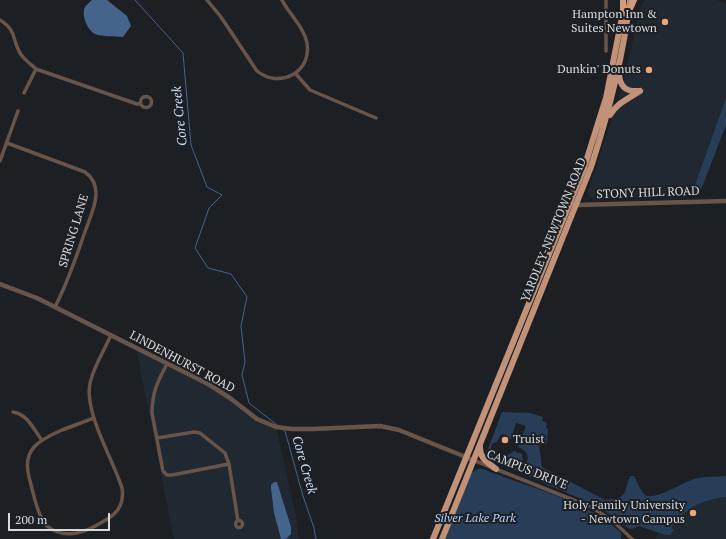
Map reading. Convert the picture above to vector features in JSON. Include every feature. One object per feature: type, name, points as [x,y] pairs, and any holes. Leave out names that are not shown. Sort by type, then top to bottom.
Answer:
[{"type":"highway","points":[[625,0],[626,11]]},
{"type":"highway","name":"YARDLEY-NEWTOWN ROAD","points":[[442,539],[574,204],[606,98],[626,11],[630,0]]},
{"type":"highway","points":[[626,11],[634,0]]},
{"type":"highway","name":"YARDLEY-NEWTOWN ROAD","points":[[434,539],[497,380],[596,152],[605,125],[618,70],[626,11]]},
{"type":"highway","points":[[596,152],[602,141],[610,115],[615,107],[640,91],[625,89],[620,84],[618,70]]},
{"type":"highway","points":[[480,444],[480,454],[496,469]]},
{"type":"street","points":[[207,0],[218,12],[254,67],[259,72],[270,78],[276,79],[286,78],[295,73],[302,67],[306,59],[307,44],[304,34],[282,0]]},
{"type":"street","points":[[606,0],[606,51]]},
{"type":"street","points":[[0,20],[10,27],[20,53],[36,68],[140,104]]},
{"type":"street","points":[[24,94],[36,68]]},
{"type":"street","points":[[295,73],[310,90],[376,118]]},
{"type":"street","points":[[0,161],[18,112]]},
{"type":"street","name":"SPRING LANE","points":[[7,143],[85,172],[90,176],[95,186],[96,196],[90,217],[72,269],[55,307]]},
{"type":"street","name":"STONY HILL ROAD","points":[[574,204],[726,201]]},
{"type":"street","name":"LINDENHURST ROAD","points":[[0,284],[26,293],[55,307],[220,391],[258,419],[276,427],[284,429],[380,426],[399,430],[473,460]]},
{"type":"street","points":[[94,418],[41,439],[33,449],[28,460],[28,477],[41,516],[47,526],[58,534],[72,537],[82,534],[114,515],[123,498],[120,482],[94,418],[89,400],[90,384],[95,368],[111,336]]},
{"type":"street","points":[[167,364],[153,393],[152,413],[163,471],[172,475],[229,464]]},
{"type":"street","points":[[13,412],[24,417],[41,439]]},
{"type":"street","points":[[157,438],[194,432],[200,433],[225,453],[229,464],[238,521]]},
{"type":"street","name":"CAMPUS DRIVE","points":[[473,460],[591,507],[613,521],[632,539]]},
{"type":"shaded area","points":[[92,0],[107,0],[127,16],[131,26],[123,37],[98,35],[92,32],[87,26],[84,18],[84,10]]},
{"type":"shaded area","points":[[645,0],[717,0],[726,4],[726,99],[691,196],[594,200],[587,194],[620,94],[642,3]]},
{"type":"shaded area","points":[[136,348],[208,384],[251,414],[276,427],[297,521],[299,539],[174,539]]},
{"type":"shaded area","name":"Holy Family University - Newtown Campus","points":[[726,476],[726,539],[656,539],[662,493],[695,478]]},
{"type":"shaded area","points":[[274,482],[277,482],[291,527],[291,534],[286,539],[281,539],[274,513],[271,485]]},
{"type":"green space","points":[[726,98],[726,125],[699,195],[691,196]]},
{"type":"green space","points":[[502,412],[530,413],[543,417],[542,421],[547,423],[546,428],[548,429],[547,444],[539,445],[542,467],[605,500],[619,498],[624,494],[630,476],[634,476],[640,489],[645,495],[650,496],[662,493],[699,478],[726,476],[726,497],[702,502],[688,510],[676,521],[671,528],[674,530],[670,535],[639,526],[632,529],[628,528],[598,507],[525,474],[528,456],[518,447],[526,426],[516,423],[511,439],[508,439],[506,435],[501,434],[497,442],[493,443],[491,446],[491,451],[494,454],[502,457],[514,451],[522,454],[523,460],[518,470],[514,470],[487,459],[485,457]]},
{"type":"green space","name":"Silver Lake Park","points":[[478,469],[483,469],[575,503],[608,522],[621,533],[621,539],[445,539],[471,473]]},
{"type":"waterway","name":"Core Creek","points":[[135,0],[183,53],[191,145],[207,187],[222,195],[209,208],[195,248],[208,268],[231,274],[247,297],[241,326],[245,362],[242,375],[249,403],[277,425]]},
{"type":"waterway","name":"Core Creek","points":[[282,429],[285,431],[316,539]]},
{"type":"place","name":"Hampton Inn & Suites Newtown","points":[[665,22]]},
{"type":"place","name":"Dunkin' Donuts","points":[[649,70]]},
{"type":"place","name":"Truist","points":[[505,440]]},
{"type":"place","name":"Holy Family University - Newtown Campus","points":[[693,513]]}]
